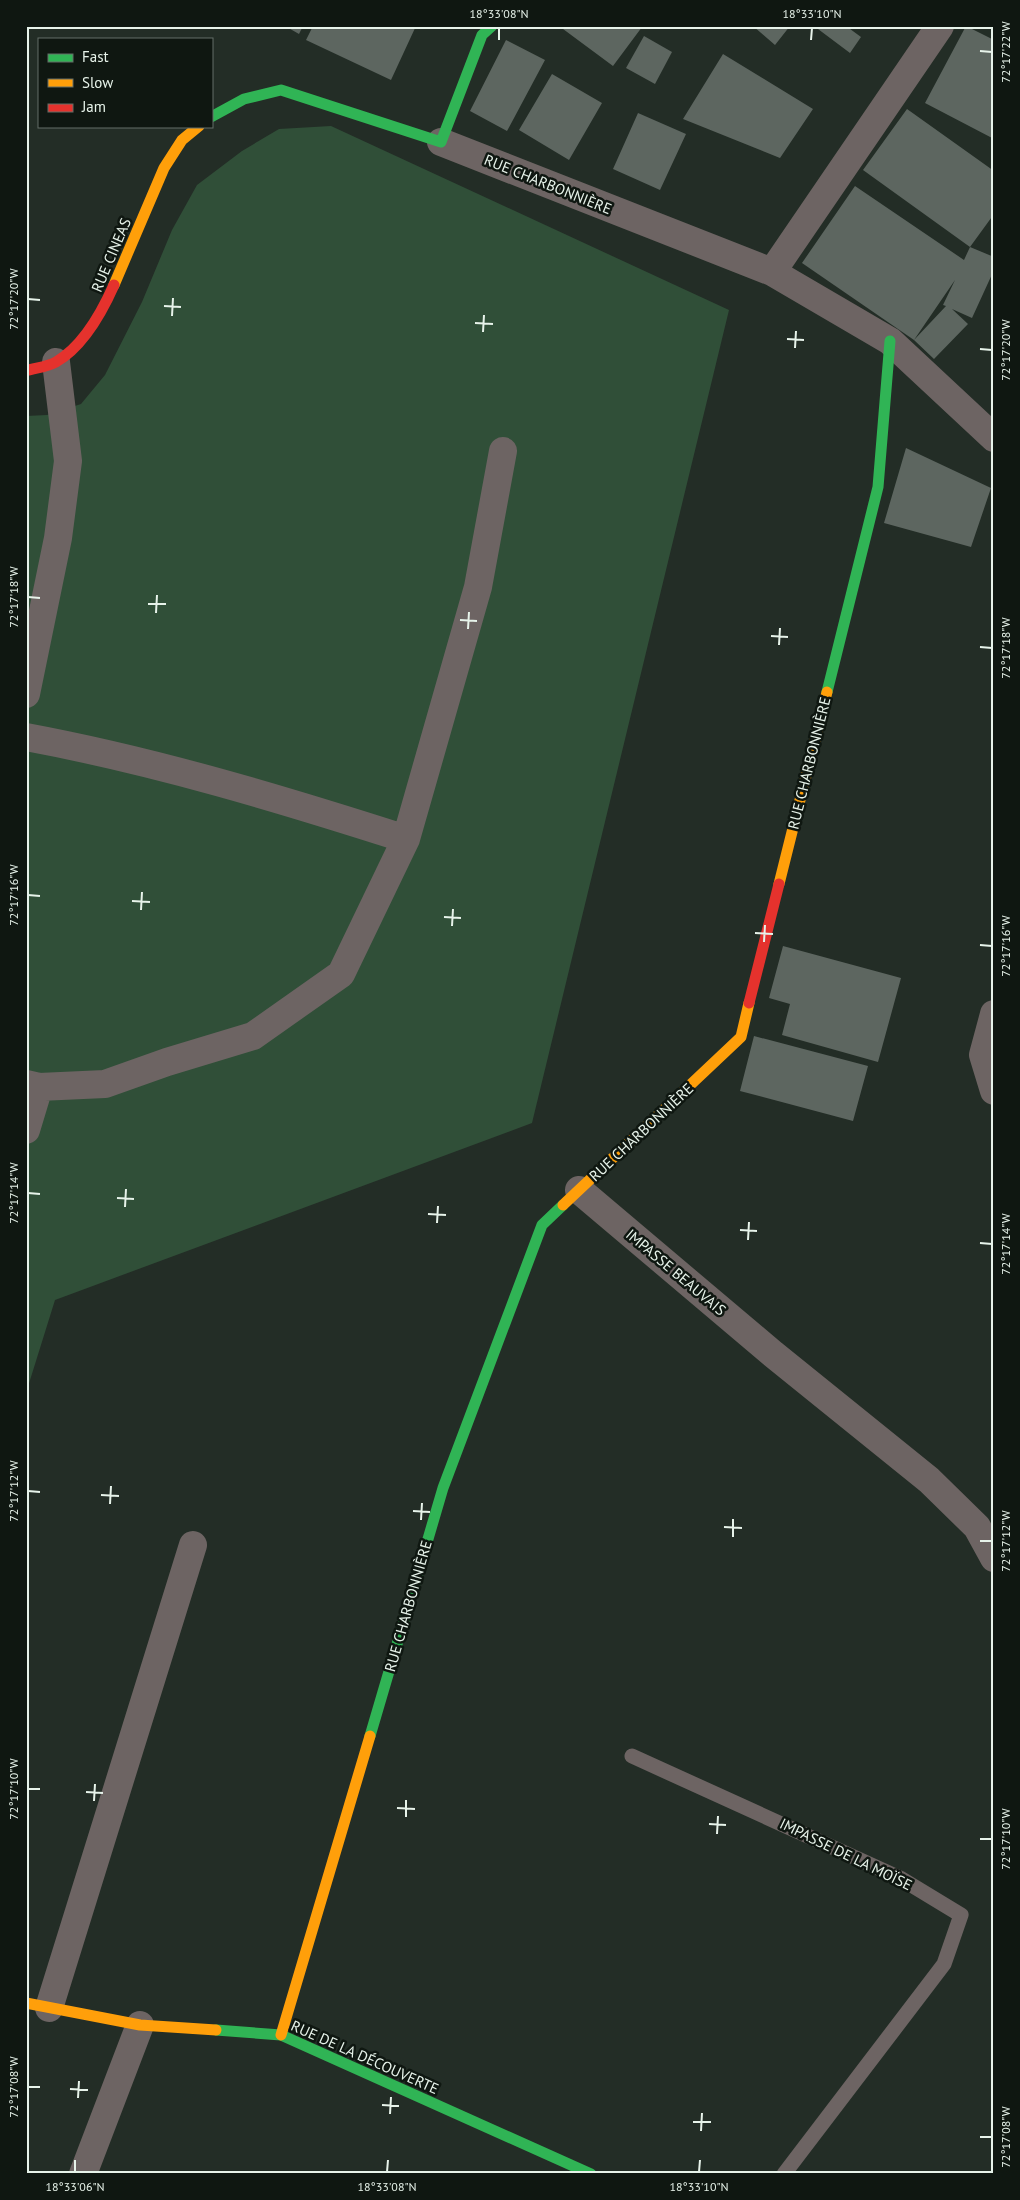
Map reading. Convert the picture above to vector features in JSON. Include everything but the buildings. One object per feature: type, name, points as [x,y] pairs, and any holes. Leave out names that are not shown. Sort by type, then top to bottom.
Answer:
[{"type":"street","points":[[772,272],[940,26]]},
{"type":"street","points":[[212,116],[244,99],[281,90],[442,142],[481,29]]},
{"type":"street","name":"RUE CINEAS","points":[[26,371],[56,362],[81,340],[103,310],[164,168],[182,140],[196,128]]},
{"type":"street","name":"RUE CHARBONNIÈRE","points":[[281,2035],[443,1488],[542,1226],[741,1038],[878,486],[890,341],[772,272],[442,142]]},
{"type":"street","points":[[890,341],[994,438]]},
{"type":"street","points":[[26,694],[58,538],[68,461],[56,362]]},
{"type":"street","points":[[26,1130],[33,1085],[105,1084],[167,1062],[253,1036],[341,974],[406,839],[478,587],[503,451]]},
{"type":"street","points":[[26,738],[97,751],[309,808],[406,839]]},
{"type":"street","points":[[994,1014],[983,1055],[994,1091]]},
{"type":"street","name":"IMPASSE BEAUVAIS","points":[[579,1190],[773,1354],[929,1480],[977,1527],[994,1558]]},
{"type":"street","points":[[38,2006],[193,1545]]},
{"type":"street","name":"RUE DE LA DÉCOUVERTE","points":[[38,2006],[140,2025],[281,2035],[590,2174]]},
{"type":"street","points":[[83,2174],[140,2025]]},
{"type":"lane","name":"IMPASSE DE LA MOÏSE","points":[[632,1756],[900,1878],[961,1916],[944,1964],[784,2174]]},
{"type":"green space","points":[[331,126],[729,310],[532,1123],[55,1300],[26,1393],[26,416],[47,415],[81,404],[105,375],[142,302],[172,230],[197,185],[242,151],[279,129]]},
{"type":"traffic: fast","points":[[212,116],[244,99],[281,90],[441,142],[482,35],[492,26]]},
{"type":"traffic: fast","points":[[827,692],[878,487],[890,341]]},
{"type":"traffic: fast","points":[[370,1736],[443,1488],[542,1225],[563,1205]]},
{"type":"traffic: fast","points":[[216,2030],[281,2035],[591,2174]]},
{"type":"traffic: slow","points":[[114,285],[164,168],[182,140],[197,128]]},
{"type":"traffic: slow","points":[[779,884],[827,692]]},
{"type":"traffic: slow","points":[[563,1205],[741,1037],[749,1003]]},
{"type":"traffic: slow","points":[[281,2035],[370,1736]]},
{"type":"traffic: slow","points":[[26,2003],[140,2025],[216,2030]]},
{"type":"traffic: jam","points":[[26,371],[56,362],[74,347],[90,328],[104,306],[114,285]]},
{"type":"traffic: jam","points":[[749,1003],[779,884]]}]
